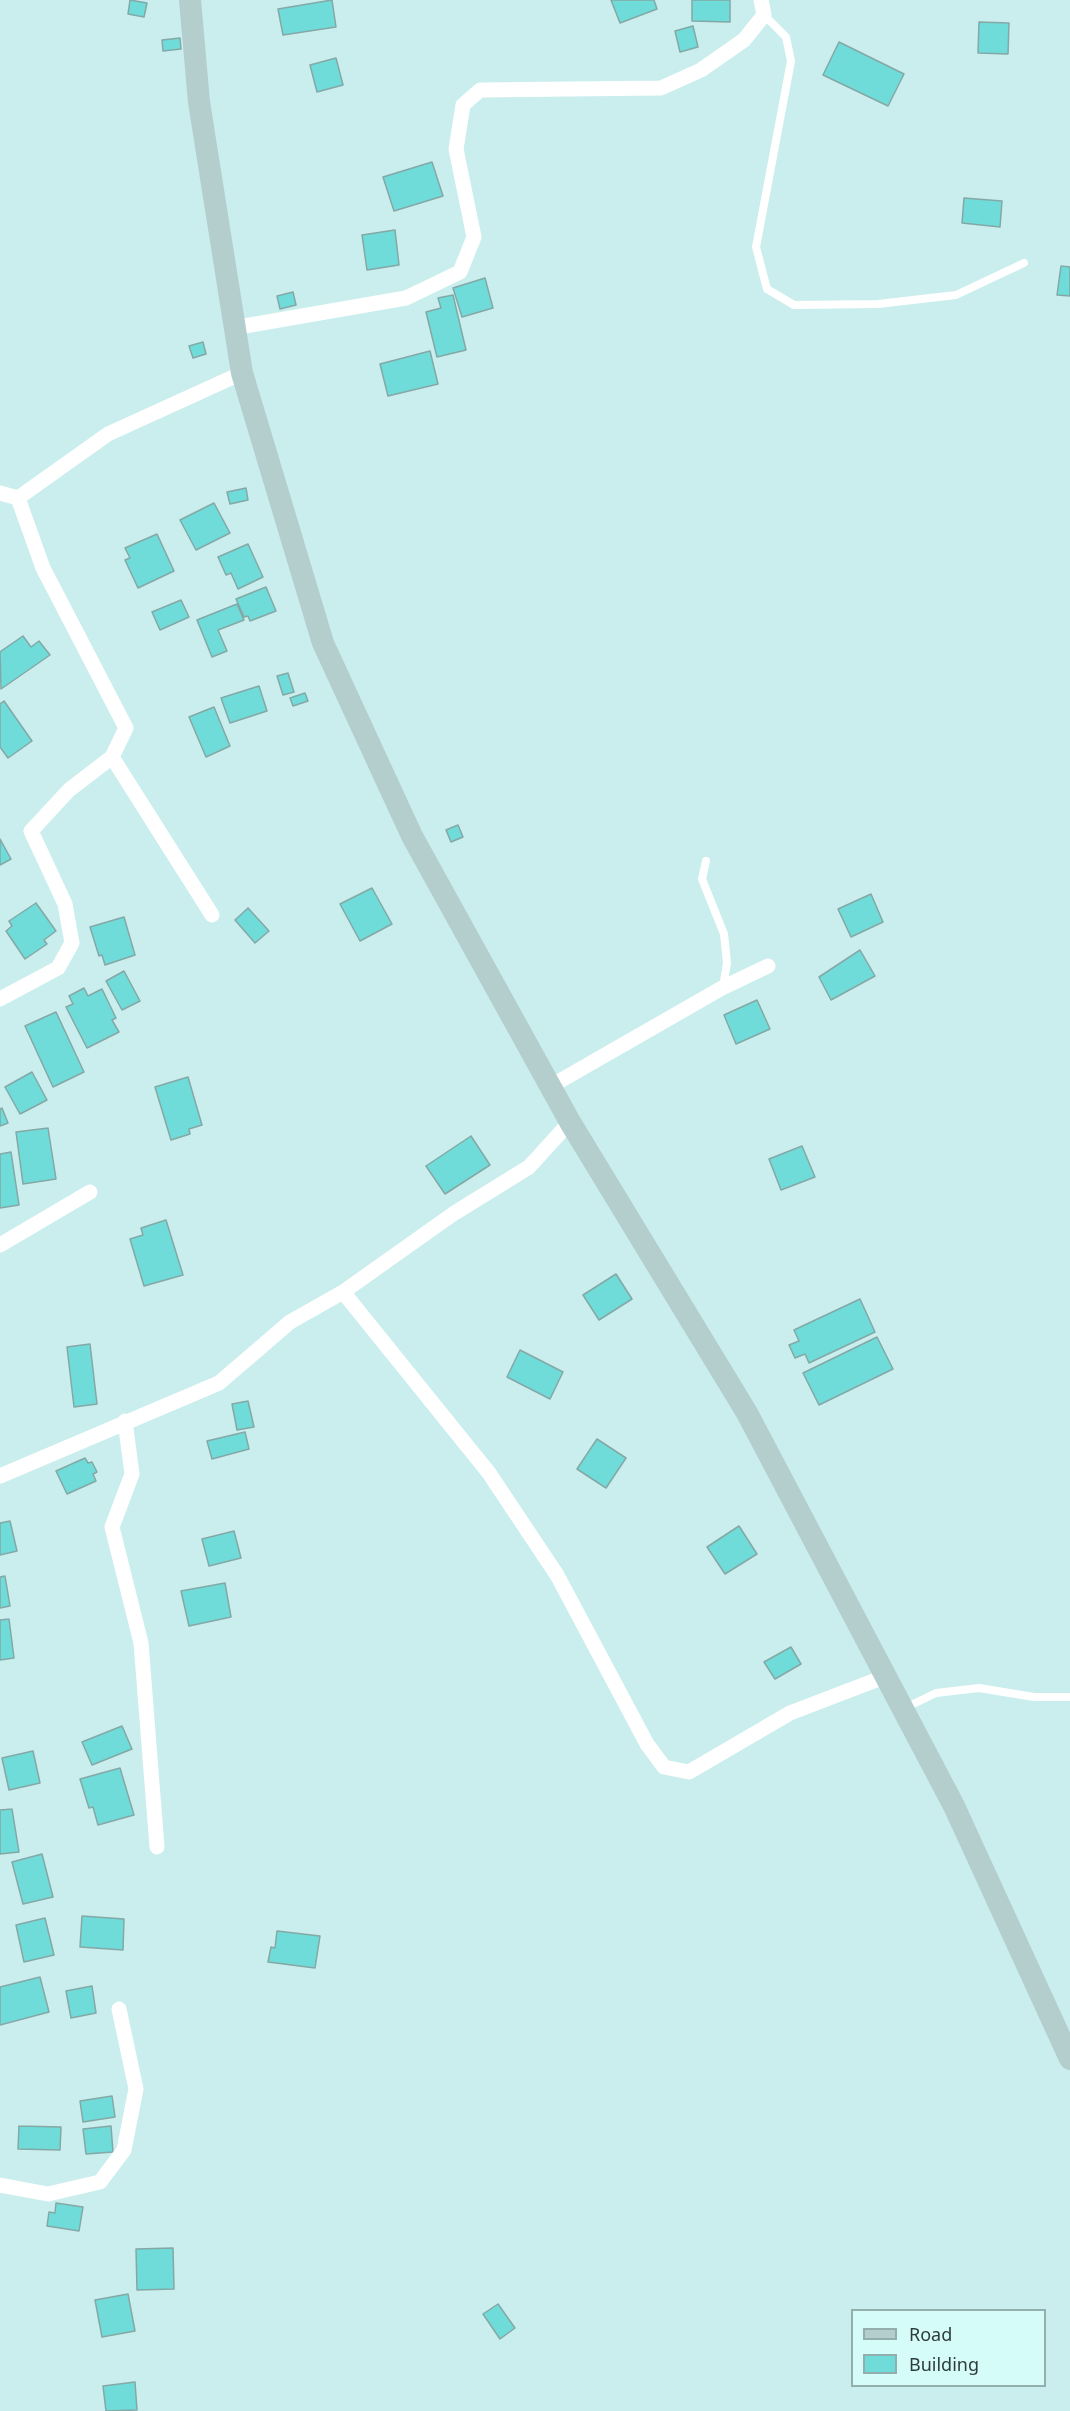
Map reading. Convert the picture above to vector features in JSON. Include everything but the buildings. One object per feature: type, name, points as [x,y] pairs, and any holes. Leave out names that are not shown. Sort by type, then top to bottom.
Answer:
[{"type":"street","points":[[190,0],[199,102],[233,328],[242,373],[323,643],[412,836],[570,1122],[747,1413],[884,1677],[954,1806],[1070,2059]]},
{"type":"street","points":[[233,328],[406,298],[460,272],[474,237],[456,149],[463,105],[480,90],[662,88],[701,70],[744,40],[763,8]]},
{"type":"street","points":[[18,498],[108,434],[242,373]]},
{"type":"street","points":[[0,493],[18,498]]},
{"type":"street","points":[[0,999],[58,968],[72,943],[65,904],[31,831],[69,790],[112,757],[126,728],[43,568],[18,498]]},
{"type":"street","points":[[112,757],[212,915]]},
{"type":"street","points":[[551,1086],[722,988],[768,966]]},
{"type":"street","points":[[0,1476],[219,1383],[290,1322],[344,1292],[453,1214],[529,1167],[570,1122]]},
{"type":"street","points":[[0,1245],[90,1192]]},
{"type":"street","points":[[344,1292],[501,1492],[557,1575],[647,1744],[664,1767],[689,1772],[790,1713],[884,1677]]},
{"type":"street","points":[[125,1421],[132,1474],[112,1527],[141,1643],[157,1848]]},
{"type":"street","points":[[0,2185],[48,2194],[100,2182],[124,2150],[136,2089],[119,2009]]},
{"type":"lane","points":[[763,8],[786,37],[791,61],[756,247],[766,289],[794,305],[878,304],[957,295],[1024,263]]},
{"type":"lane","points":[[706,861],[702,879],[724,934],[728,963],[722,988]]},
{"type":"lane","points":[[902,1709],[936,1693],[979,1688],[1034,1697],[1070,1697]]}]
